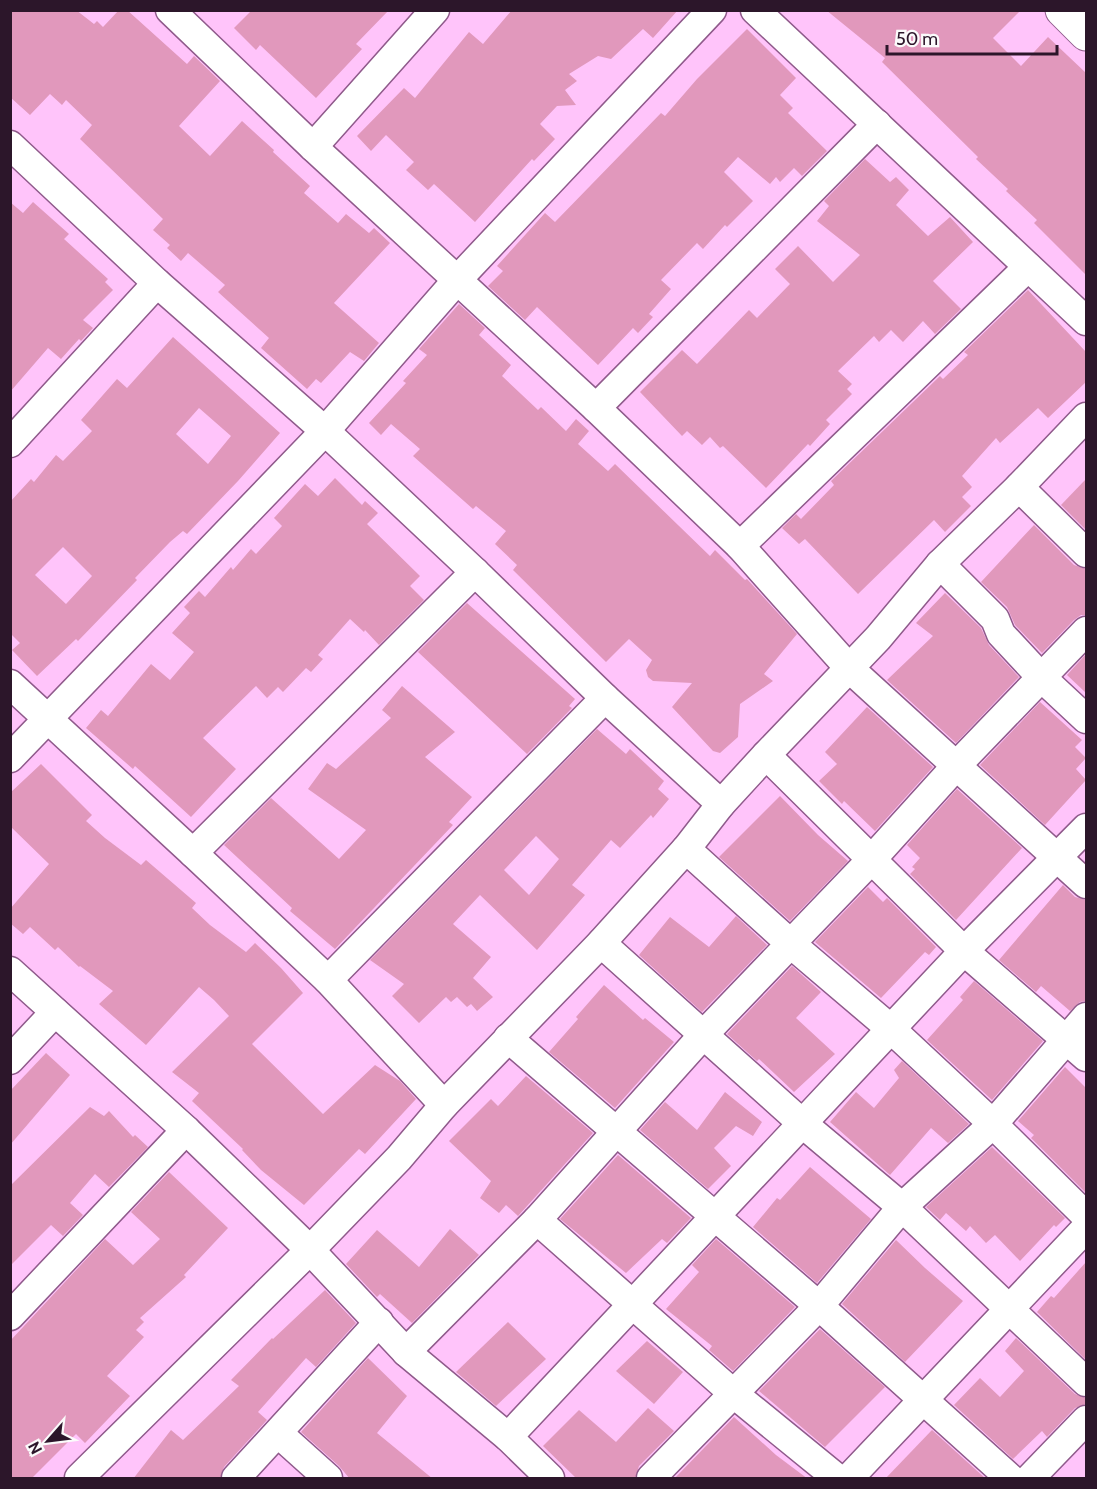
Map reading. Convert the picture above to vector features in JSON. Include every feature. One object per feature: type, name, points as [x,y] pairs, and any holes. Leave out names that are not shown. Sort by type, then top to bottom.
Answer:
[{"type":"main road","points":[[1062,10],[1086,34]]},
{"type":"street","points":[[313,147],[435,10]]},
{"type":"street","points":[[10,758],[325,431],[458,279],[712,10]]},
{"type":"street","points":[[755,10],[1086,321]]},
{"type":"street","points":[[171,11],[313,147],[596,408],[740,546],[849,668],[1086,884]]},
{"type":"street","points":[[596,408],[877,124]]},
{"type":"street","points":[[14,157],[325,431],[605,698],[722,804]]},
{"type":"street","points":[[740,546],[1028,267]]},
{"type":"street","points":[[10,443],[157,283]]},
{"type":"street","points":[[90,1475],[399,1158],[444,1105],[601,943],[686,849],[766,755],[878,638],[940,564],[1086,417]]},
{"type":"street","points":[[1019,487],[1086,553]]},
{"type":"street","points":[[940,564],[995,619],[1001,634],[1042,678],[1086,719]]},
{"type":"street","points":[[193,853],[475,572]]},
{"type":"street","points":[[406,1352],[537,1220],[704,1034],[1086,631]]},
{"type":"street","points":[[10,684],[328,980],[444,1105]]},
{"type":"street","points":[[328,980],[605,698]]},
{"type":"street","points":[[766,755],[964,951],[1077,1048]]},
{"type":"street","points":[[508,1437],[964,951],[1086,828]]},
{"type":"street","points":[[686,849],[791,944],[891,1029],[993,1124],[1086,1216]]},
{"type":"street","points":[[601,943],[803,1124],[902,1207],[1086,1382]]},
{"type":"street","points":[[10,971],[186,1130],[310,1250],[406,1352],[508,1437],[550,1479]]},
{"type":"street","points":[[10,1060],[55,1012]]},
{"type":"street","points":[[651,1479],[819,1306],[902,1207],[1077,1048],[1086,1017]]},
{"type":"street","points":[[508,1038],[819,1306],[1010,1479]]},
{"type":"street","points":[[10,1316],[186,1130]]},
{"type":"street","points":[[537,1220],[734,1395],[837,1479]]},
{"type":"street","points":[[849,1479],[1086,1228]]},
{"type":"street","points":[[236,1479],[380,1322]]},
{"type":"street","points":[[1030,1479],[1086,1420]]},
{"type":"street","points":[[279,1434],[328,1479]]},
{"type":"building","points":[[10,10],[76,10],[94,24],[97,21],[103,27],[119,10],[127,10],[187,64],[194,56],[220,81],[179,126],[210,156],[242,121],[310,186],[304,193],[338,223],[346,214],[369,233],[374,228],[390,243],[334,303],[379,343],[364,361],[350,352],[321,383],[316,379],[307,389],[261,348],[269,338],[218,292],[225,285],[188,253],[181,261],[167,248],[170,245],[153,230],[163,219],[80,139],[92,125],[66,100],[62,105],[50,94],[30,115],[10,97]]},
{"type":"building","points":[[252,10],[389,10],[356,44],[362,49],[316,98],[260,45],[256,50],[234,28]]},
{"type":"building","points":[[512,10],[678,10],[653,38],[643,29],[611,59],[598,56],[569,74],[577,81],[565,90],[576,105],[557,106],[540,124],[555,139],[534,161],[532,159],[475,222],[434,184],[428,190],[406,170],[414,162],[386,135],[371,151],[357,136],[404,88],[415,98],[469,32],[483,44]]},
{"type":"building","points":[[826,10],[1021,10],[993,38],[1021,66],[1048,37],[1086,73],[1086,275],[1034,223],[1037,220],[976,159],[978,157],[882,62],[885,58]]},
{"type":"building","points":[[747,29],[796,78],[780,95],[793,108],[788,113],[827,151],[802,176],[794,168],[780,182],[776,177],[770,184],[738,157],[724,172],[753,201],[727,227],[725,225],[703,249],[697,243],[661,280],[671,289],[649,314],[653,317],[638,333],[633,328],[598,365],[537,307],[525,320],[488,286],[503,271],[497,266],[545,213],[555,222],[661,113],[665,116],[697,79]]},
{"type":"building","points":[[865,159],[890,182],[896,177],[909,190],[896,205],[928,236],[950,217],[973,242],[933,281],[961,309],[935,334],[923,321],[903,342],[891,330],[879,342],[874,336],[838,371],[852,384],[847,389],[852,394],[826,420],[830,424],[810,446],[808,444],[766,488],[723,446],[720,448],[710,437],[702,445],[687,431],[682,436],[640,392],[682,350],[697,364],[749,310],[757,318],[790,284],[775,269],[798,246],[833,282],[860,255],[817,221],[829,206],[824,201]]},
{"type":"building","points":[[10,202],[23,213],[33,202],[69,234],[64,239],[108,279],[105,282],[113,290],[83,320],[93,328],[81,341],[79,339],[61,359],[48,348],[10,392]]},
{"type":"building","points":[[1028,290],[1086,352],[1086,382],[1048,418],[1038,408],[1000,443],[996,438],[962,476],[972,487],[962,497],[971,506],[945,532],[934,520],[858,594],[805,539],[799,544],[782,528],[796,514],[801,519],[834,485],[831,481],[940,376],[943,379],[968,355],[964,352]]},
{"type":"building","points":[[459,304],[485,328],[479,335],[511,365],[502,376],[538,410],[541,407],[566,431],[576,419],[589,431],[578,444],[608,471],[615,464],[710,556],[715,550],[745,580],[747,579],[797,634],[764,674],[773,681],[740,704],[738,737],[720,753],[713,751],[672,707],[692,683],[653,681],[648,677],[646,670],[652,660],[629,639],[606,662],[513,570],[517,565],[495,544],[506,531],[476,506],[473,509],[413,456],[420,449],[391,424],[381,435],[369,423],[406,383],[403,381],[427,355],[419,349]]},
{"type":"building","points":[[173,337],[280,433],[187,534],[183,531],[170,542],[78,641],[76,639],[37,676],[12,650],[20,643],[10,633],[10,502],[31,479],[34,482],[56,455],[63,461],[92,431],[81,420],[117,379],[127,388]],"holes":[[[199,408],[231,436],[208,464],[176,434]],[[63,547],[92,576],[66,604],[35,575]]]},
{"type":"building","points":[[335,478],[362,505],[365,501],[378,513],[367,524],[420,576],[410,586],[424,600],[379,645],[365,630],[364,632],[350,619],[318,655],[323,659],[311,672],[306,668],[283,692],[278,687],[267,698],[256,686],[203,738],[236,769],[191,817],[135,766],[133,769],[86,728],[101,710],[108,716],[151,664],[170,680],[194,652],[172,633],[190,613],[184,607],[199,591],[205,597],[231,567],[233,570],[251,549],[256,554],[282,526],[274,518],[305,484],[318,496]]},
{"type":"building","points":[[1086,479],[1086,530],[1061,505]]},
{"type":"building","points":[[1034,525],[1074,565],[1086,569],[1086,615],[1081,615],[1074,620],[1042,653],[1015,625],[1007,607],[981,582]]},
{"type":"building","points":[[945,593],[981,628],[989,645],[1019,677],[956,743],[887,680],[933,636],[916,623]]},
{"type":"building","points":[[467,603],[575,699],[569,706],[572,708],[527,754],[418,652]]},
{"type":"building","points":[[1086,654],[1086,693],[1067,675]]},
{"type":"building","points":[[402,686],[455,732],[425,757],[472,797],[449,822],[453,825],[335,949],[290,911],[292,908],[224,845],[271,798],[339,859],[366,830],[308,789],[327,763],[336,769],[391,718],[382,710]]},
{"type":"building","points":[[1040,702],[1082,740],[1075,747],[1086,758],[1076,769],[1086,780],[1045,825],[980,765]]},
{"type":"building","points":[[867,707],[933,767],[875,831],[844,801],[842,804],[819,781],[837,764],[825,752]]},
{"type":"building","points":[[597,729],[626,754],[630,749],[664,781],[658,789],[669,799],[653,818],[651,815],[620,848],[611,840],[572,885],[585,895],[537,950],[480,895],[453,924],[491,957],[473,978],[493,997],[477,1011],[471,1004],[467,1007],[457,997],[451,1002],[446,997],[419,1023],[392,996],[404,984],[370,960]],"holes":[[[536,836],[559,859],[529,895],[504,870]]]},
{"type":"building","points":[[41,764],[92,815],[86,821],[105,838],[141,865],[146,860],[196,903],[192,908],[210,925],[246,952],[255,943],[303,993],[252,1044],[323,1114],[375,1065],[400,1081],[416,1099],[365,1154],[359,1149],[304,1205],[261,1170],[243,1149],[192,1101],[199,1093],[172,1072],[229,1016],[214,1000],[199,987],[146,1045],[99,1004],[113,991],[79,967],[58,947],[55,950],[30,927],[23,934],[10,923],[10,909],[49,864],[10,826],[10,793]]},
{"type":"building","points":[[957,789],[1022,848],[956,920],[910,874],[915,869],[912,867],[920,858],[907,845]]},
{"type":"building","points":[[780,796],[818,835],[848,861],[790,921],[719,857]]},
{"type":"building","points":[[1063,885],[1075,897],[1086,900],[1086,1001],[1080,1002],[1070,1011],[1041,986],[1036,992],[999,960]]},
{"type":"building","points":[[868,887],[883,902],[887,898],[936,947],[929,955],[925,952],[881,998],[815,942]]},
{"type":"building","points":[[736,916],[767,945],[702,1012],[639,955],[670,917],[709,947]]},
{"type":"building","points":[[792,966],[821,992],[796,1018],[835,1054],[794,1092],[759,1059],[757,1061],[727,1034]]},
{"type":"building","points":[[974,981],[1043,1041],[992,1100],[927,1040],[963,1000],[960,997]]},
{"type":"building","points":[[604,985],[643,1020],[645,1018],[674,1042],[615,1108],[549,1052]]},
{"type":"building","points":[[46,1053],[70,1075],[10,1145],[10,1091]]},
{"type":"building","points":[[902,1061],[969,1124],[948,1143],[931,1128],[890,1175],[830,1122],[856,1092],[874,1108],[899,1078],[894,1070]]},
{"type":"building","points":[[1065,1067],[1086,1088],[1085,1192],[1031,1138],[1034,1135],[1018,1121]]},
{"type":"building","points":[[526,1076],[593,1133],[518,1216],[506,1205],[499,1213],[480,1198],[491,1181],[449,1141],[491,1099],[498,1106]]},
{"type":"building","points":[[725,1092],[762,1122],[753,1136],[736,1126],[714,1148],[731,1166],[708,1189],[640,1130],[665,1102],[697,1130]]},
{"type":"building","points":[[90,1107],[104,1116],[109,1111],[133,1137],[135,1135],[148,1147],[109,1187],[95,1174],[70,1203],[83,1215],[63,1236],[51,1225],[10,1266],[10,1186]]},
{"type":"building","points":[[992,1147],[1065,1218],[1056,1227],[1054,1225],[1020,1261],[995,1235],[986,1243],[970,1226],[966,1231],[946,1213],[940,1220],[926,1207]]},
{"type":"building","points":[[618,1155],[691,1218],[667,1243],[662,1239],[626,1273],[560,1219]]},
{"type":"building","points":[[810,1167],[871,1219],[817,1283],[753,1227],[777,1198],[780,1200]]},
{"type":"building","points":[[169,1172],[228,1228],[184,1275],[186,1277],[140,1318],[144,1322],[136,1330],[144,1337],[107,1376],[130,1396],[85,1443],[76,1434],[31,1479],[10,1479],[10,1341],[105,1239],[133,1265],[160,1239],[131,1212]]},
{"type":"building","points":[[450,1229],[479,1255],[412,1323],[380,1294],[377,1297],[346,1264],[377,1230],[419,1267]]},
{"type":"building","points":[[716,1239],[795,1307],[733,1371],[709,1350],[712,1346],[666,1309],[699,1272],[692,1265]]},
{"type":"building","points":[[896,1240],[963,1301],[905,1362],[842,1304]]},
{"type":"building","points":[[1086,1262],[1086,1360],[1037,1312],[1051,1296],[1054,1298]]},
{"type":"building","points":[[325,1290],[356,1323],[316,1367],[306,1358],[258,1412],[267,1420],[224,1467],[220,1479],[133,1479],[171,1430],[183,1440],[239,1386],[231,1380],[272,1338]]},
{"type":"building","points":[[508,1322],[546,1359],[496,1406],[456,1372]]},
{"type":"building","points":[[820,1329],[885,1387],[825,1447],[759,1391]]},
{"type":"building","points":[[1016,1338],[1075,1394],[1086,1398],[1086,1404],[1075,1408],[1047,1437],[1042,1431],[1013,1459],[954,1405],[980,1378],[1000,1397],[1024,1371],[1005,1351]]},
{"type":"building","points":[[647,1341],[683,1372],[654,1404],[616,1371]]},
{"type":"building","points":[[368,1358],[407,1396],[377,1433],[433,1479],[350,1479],[301,1432]]},
{"type":"building","points":[[648,1408],[674,1431],[639,1466],[635,1479],[577,1479],[543,1446],[579,1410],[616,1442]]},
{"type":"building","points":[[734,1417],[776,1455],[808,1479],[674,1479]]},
{"type":"building","points":[[932,1430],[986,1479],[885,1479]]}]
